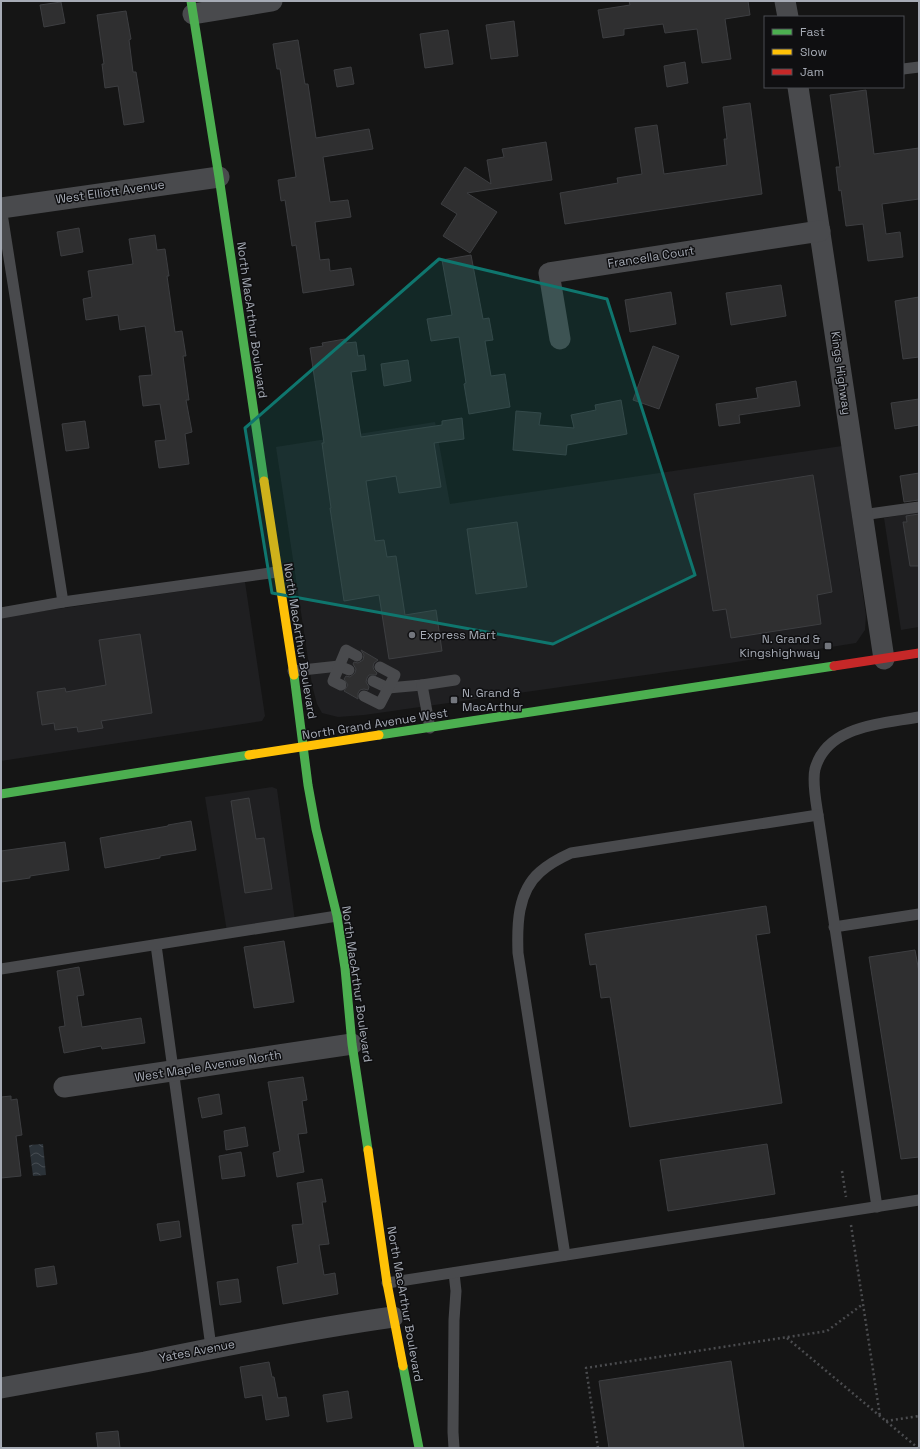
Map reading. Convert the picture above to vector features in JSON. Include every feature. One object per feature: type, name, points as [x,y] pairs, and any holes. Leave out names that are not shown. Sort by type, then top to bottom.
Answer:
[{"type":"street","points":[[192,7],[272,1]]},
{"type":"street","points":[[785,1],[788,16]]},
{"type":"street","name":"North MacArthur Boulevard","points":[[192,7],[293,671],[308,785],[316,829],[337,916],[345,968],[352,1044],[387,1284],[414,1415],[419,1448]]},
{"type":"street","name":"Kings Highway","points":[[798,88],[884,659]]},
{"type":"street","name":"West Elliott Avenue","points":[[1,208],[219,177]]},
{"type":"street","name":"Francella Court","points":[[560,340],[549,273],[820,231]]},
{"type":"street","name":"North Grand Avenue West","points":[[1,794],[919,653]]},
{"type":"street","name":"West Maple Avenue North","points":[[64,1087],[174,1072],[352,1044]]},
{"type":"street","name":"Yates Avenue","points":[[1,1388],[143,1362],[211,1347],[348,1323],[393,1317]]},
{"type":"lane","points":[[904,69],[919,67]]},
{"type":"lane","points":[[1,208],[62,602]]},
{"type":"lane","points":[[862,515],[919,507]]},
{"type":"lane","points":[[1,613],[62,602],[277,572]]},
{"type":"lane","points":[[341,685],[333,681],[344,668],[346,650],[358,656]]},
{"type":"lane","points":[[364,696],[380,704],[395,675],[380,667]]},
{"type":"lane","points":[[293,671],[344,668]]},
{"type":"lane","points":[[373,681],[388,688],[455,680]]},
{"type":"lane","points":[[422,685],[430,728]]},
{"type":"lane","points":[[877,1206],[818,815],[815,789],[815,770],[823,753],[841,736],[860,727],[919,718]]},
{"type":"lane","points":[[566,1255],[518,953],[517,926],[522,902],[529,886],[538,873],[555,861],[571,853],[818,815]]},
{"type":"lane","points":[[834,927],[919,914]]},
{"type":"lane","points":[[1,969],[337,916]]},
{"type":"lane","points":[[156,945],[211,1347]]},
{"type":"lane","points":[[387,1284],[454,1272],[919,1200]]},
{"type":"lane","points":[[454,1272],[456,1291],[454,1320],[454,1448]]},
{"type":"path","points":[[842,1171],[846,1200]]},
{"type":"path","points":[[850,1221],[880,1416]]},
{"type":"path","points":[[598,1448],[586,1368],[827,1332],[863,1304]]},
{"type":"path","points":[[786,1338],[918,1448]]},
{"type":"path","points":[[886,1421],[919,1416]]},
{"type":"highlighted area","points":[[439,259],[607,299],[695,575],[553,644],[272,593],[245,428]]},
{"type":"shaded area","points":[[435,422],[450,504],[842,446],[866,616],[865,630],[856,643],[730,663],[364,715],[338,717],[322,713],[317,704],[312,685],[276,447]]},
{"type":"shaded area","points":[[919,512],[919,627],[901,630],[884,518]]},
{"type":"shaded area","points":[[245,582],[265,716],[262,721],[1,761],[1,617]]},
{"type":"shaded area","points":[[272,787],[277,789],[296,928],[228,938],[205,797]]},
{"type":"water","points":[[43,1144],[46,1175],[33,1176],[29,1145]]},
{"type":"building","points":[[629,1],[748,1],[750,15],[725,19],[731,59],[702,63],[697,29],[665,33],[663,24],[624,29],[624,35],[603,38],[598,10],[630,5]]},
{"type":"building","points":[[61,2],[65,23],[44,27],[40,5]]},
{"type":"building","points":[[126,11],[131,39],[129,40],[133,72],[136,72],[144,122],[124,125],[118,86],[105,88],[102,64],[104,64],[97,15]]},
{"type":"building","points":[[514,21],[518,56],[491,59],[486,25]]},
{"type":"building","points":[[448,30],[453,64],[425,68],[420,34]]},
{"type":"building","points":[[298,40],[305,84],[308,84],[316,138],[369,129],[373,149],[323,157],[330,202],[348,200],[351,217],[315,222],[320,260],[329,259],[330,271],[351,268],[354,285],[303,293],[296,245],[292,246],[285,200],[281,201],[278,180],[296,177],[280,69],[277,69],[273,44]]},
{"type":"building","points":[[685,62],[688,83],[667,87],[664,66]]},
{"type":"building","points":[[351,67],[354,84],[337,87],[334,70]]},
{"type":"building","points":[[866,90],[874,154],[919,148],[919,199],[882,204],[886,234],[900,232],[903,257],[868,261],[863,224],[846,226],[836,167],[840,167],[830,95]]},
{"type":"building","points":[[750,103],[762,194],[565,224],[560,193],[618,183],[617,178],[642,174],[635,128],[657,125],[664,174],[727,165],[724,139],[727,139],[723,107]]},
{"type":"building","points":[[546,142],[552,180],[467,193],[497,212],[470,253],[443,236],[457,214],[441,204],[465,167],[491,184],[487,160],[504,157],[502,149]]},
{"type":"building","points":[[79,228],[83,252],[61,256],[57,232]]},
{"type":"building","points":[[155,235],[157,250],[165,249],[169,276],[167,276],[175,332],[182,331],[186,356],[183,356],[189,400],[186,400],[192,432],[185,434],[189,464],[159,468],[155,441],[166,440],[160,404],[143,406],[139,376],[152,375],[145,326],[120,330],[118,315],[86,320],[83,299],[92,297],[88,271],[133,264],[129,239]]},
{"type":"building","points":[[471,255],[483,319],[489,318],[493,340],[485,341],[491,376],[505,374],[510,407],[469,414],[459,337],[431,341],[427,319],[452,315],[442,260]]},
{"type":"building","points":[[781,285],[786,316],[731,325],[726,293]]},
{"type":"building","points":[[671,292],[676,324],[630,332],[625,300]]},
{"type":"building","points":[[919,297],[919,357],[903,359],[895,301]]},
{"type":"building","points":[[345,339],[346,343],[356,342],[358,356],[364,355],[366,370],[351,372],[361,437],[442,425],[442,421],[462,418],[464,439],[434,443],[441,487],[399,493],[396,476],[366,481],[375,541],[384,540],[387,557],[396,556],[405,615],[436,610],[442,651],[389,659],[379,595],[344,601],[330,508],[322,443],[324,443],[310,348],[323,346],[322,343]]},
{"type":"building","points":[[653,346],[679,356],[659,409],[633,400]]},
{"type":"building","points":[[408,360],[411,381],[384,386],[381,364]]},
{"type":"building","points":[[796,381],[800,406],[739,415],[740,423],[719,426],[716,404],[758,398],[756,388]]},
{"type":"building","points":[[919,399],[919,425],[895,429],[891,403]]},
{"type":"building","points":[[621,400],[627,434],[567,445],[566,455],[513,450],[516,411],[541,413],[539,425],[574,428],[571,415],[596,410],[595,405]]},
{"type":"building","points":[[85,421],[89,448],[66,451],[62,424]]},
{"type":"building","points":[[919,473],[919,500],[904,502],[900,476]]},
{"type":"building","points":[[813,475],[832,592],[817,595],[821,624],[731,638],[726,609],[713,611],[694,494]]},
{"type":"building","points":[[919,514],[919,566],[910,566],[903,522],[907,522],[906,516]]},
{"type":"building","points":[[517,522],[527,587],[476,594],[467,529]]},
{"type":"building","points":[[140,634],[152,713],[101,721],[103,728],[78,732],[77,727],[55,730],[54,723],[42,725],[37,692],[65,688],[66,692],[106,685],[99,640]]},
{"type":"building","points":[[361,650],[378,660],[374,663],[373,667],[377,673],[376,675],[369,675],[366,682],[369,687],[368,690],[360,690],[358,693],[358,699],[344,691],[348,685],[344,679],[346,676],[350,677],[355,673],[356,669],[353,664],[354,662],[358,663],[363,660],[364,655]]},
{"type":"building","points":[[249,798],[256,839],[264,838],[272,889],[245,893],[231,801]]},
{"type":"building","points":[[191,821],[196,850],[105,868],[100,838]]},
{"type":"building","points":[[65,842],[69,870],[1,882],[1,851]]},
{"type":"building","points":[[766,906],[770,933],[756,935],[782,1103],[630,1127],[610,997],[601,998],[596,964],[590,965],[585,934]]},
{"type":"building","points":[[284,941],[294,1002],[254,1008],[244,947]]},
{"type":"building","points":[[915,950],[919,972],[919,1157],[901,1159],[869,957]]},
{"type":"building","points":[[79,967],[84,995],[77,996],[82,1027],[141,1018],[145,1043],[102,1049],[101,1046],[64,1053],[59,1027],[65,1026],[57,971]]},
{"type":"building","points":[[303,1077],[307,1100],[302,1101],[307,1133],[298,1134],[304,1172],[277,1177],[273,1153],[280,1151],[268,1082]]},
{"type":"building","points":[[219,1094],[222,1114],[202,1118],[198,1098]]},
{"type":"building","points":[[11,1096],[11,1100],[17,1099],[22,1135],[16,1136],[21,1176],[1,1178],[1,1097]]},
{"type":"building","points":[[245,1127],[248,1146],[226,1150],[224,1131]]},
{"type":"building","points":[[767,1144],[775,1194],[668,1211],[660,1160]]},
{"type":"building","points":[[241,1152],[245,1176],[222,1179],[219,1156]]},
{"type":"building","points":[[322,1179],[326,1202],[322,1202],[329,1244],[319,1245],[324,1275],[335,1273],[338,1294],[283,1304],[277,1267],[298,1263],[292,1225],[303,1224],[297,1183]]},
{"type":"building","points":[[179,1221],[181,1237],[160,1241],[157,1224]]},
{"type":"building","points":[[54,1266],[57,1284],[37,1287],[35,1269]]},
{"type":"building","points":[[238,1279],[241,1302],[220,1305],[217,1282]]},
{"type":"building","points":[[731,1361],[744,1448],[609,1448],[599,1381]]},
{"type":"building","points":[[269,1362],[272,1377],[274,1377],[278,1398],[286,1397],[289,1416],[266,1420],[262,1395],[245,1398],[240,1367]]},
{"type":"building","points":[[348,1391],[352,1418],[327,1422],[323,1395]]},
{"type":"building","points":[[118,1431],[120,1448],[98,1448],[96,1433]]},
{"type":"traffic: fast","points":[[191,1],[219,177],[264,481]]},
{"type":"traffic: fast","points":[[379,735],[834,666]]},
{"type":"traffic: fast","points":[[294,675],[308,785],[316,829],[337,916],[345,968],[352,1044],[368,1150]]},
{"type":"traffic: fast","points":[[1,794],[249,755]]},
{"type":"traffic: fast","points":[[403,1366],[419,1448]]},
{"type":"traffic: slow","points":[[264,481],[294,675]]},
{"type":"traffic: slow","points":[[249,755],[379,735]]},
{"type":"traffic: slow","points":[[368,1150],[387,1283],[403,1366]]},
{"type":"traffic: jam","points":[[834,666],[919,653]]},
{"type":"place","name":"Express Mart","points":[[412,635]]},
{"type":"place","name":"N. Grand & Kingshighway","points":[[828,646]]},
{"type":"place","name":"N. Grand & MacArthur","points":[[454,700]]}]
